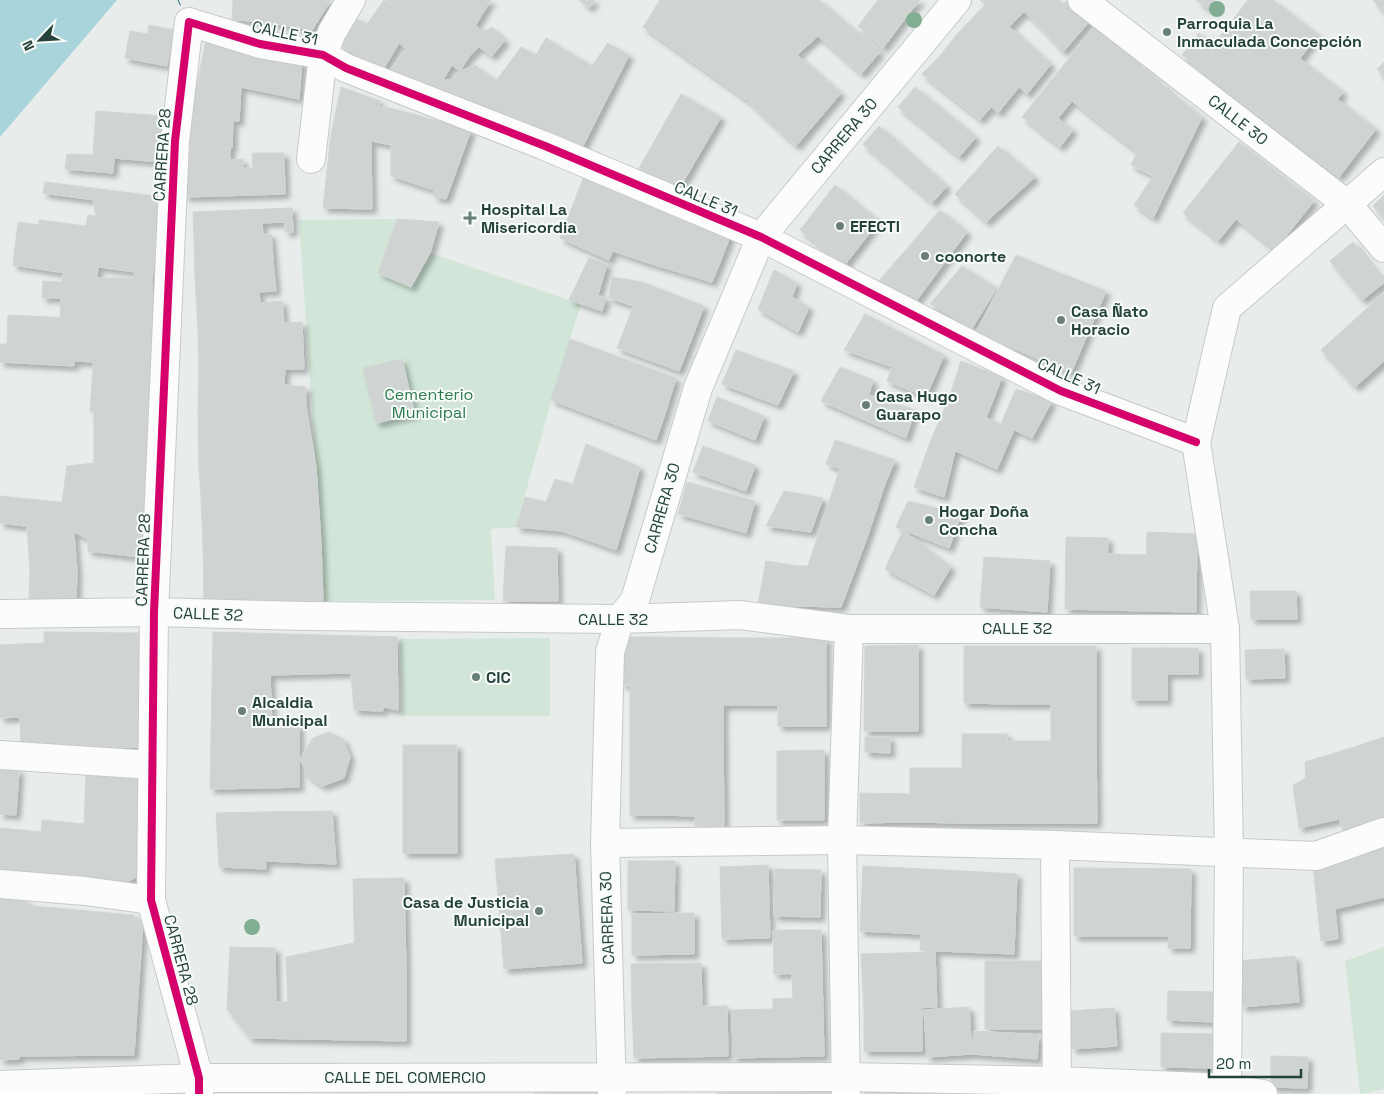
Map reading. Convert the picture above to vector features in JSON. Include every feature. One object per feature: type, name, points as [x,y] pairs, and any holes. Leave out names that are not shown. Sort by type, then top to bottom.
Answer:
[{"type":"street","points":[[310,159],[323,55],[332,32],[351,0]]},
{"type":"street","name":"CARRERA 30","points":[[612,1086],[605,843],[610,652],[620,619],[635,600],[698,388],[761,237],[956,0]]},
{"type":"street","name":"CALLE 30","points":[[1082,0],[1348,205],[1384,248]]},
{"type":"street","name":"CALLE 31","points":[[188,22],[260,44],[323,55],[346,68],[545,146],[761,237],[1062,390],[1196,442]]},
{"type":"street","name":"CARRERA 28","points":[[188,22],[175,142],[154,612],[151,900],[199,1086]]},
{"type":"street","points":[[1227,1091],[1229,854],[1225,628],[1196,442],[1227,308],[1384,172]]},
{"type":"street","name":"CALLE 32","points":[[0,614],[154,612],[313,616],[620,619],[740,616],[849,629],[998,627],[1225,628]]},
{"type":"street","points":[[846,1086],[842,840],[849,629]]},
{"type":"street","points":[[0,755],[152,765]]},
{"type":"street","points":[[605,843],[842,840],[1055,845],[1229,854],[1316,856],[1384,832]]},
{"type":"street","points":[[1055,845],[1057,1088]]},
{"type":"street","points":[[0,884],[151,900]]},
{"type":"street","name":"CALLE DEL COMERCIO","points":[[0,1085],[846,1086],[1227,1091],[1263,1094]]},
{"type":"green space","name":"Cementerio Municipal","points":[[397,219],[378,273],[411,287],[430,253],[581,304],[558,377],[516,527],[491,529],[495,600],[323,601],[321,542],[299,220]]},
{"type":"green space","name":"CIC","points":[[550,638],[550,716],[402,716],[400,639]]},
{"type":"green space","points":[[1384,947],[1384,1089],[1360,1094],[1345,961]]},
{"type":"water","points":[[0,0],[117,0],[0,137]]},
{"type":"building","points":[[233,0],[290,0],[282,25],[232,19]]},
{"type":"building","points":[[290,0],[331,0],[312,30],[282,25]]},
{"type":"building","points":[[384,0],[469,57],[460,71],[452,65],[443,80],[399,43],[367,24]]},
{"type":"building","points":[[386,0],[442,0],[484,32],[492,27],[505,40],[492,56],[479,47],[469,57]]},
{"type":"building","points":[[442,0],[491,0],[475,26]]},
{"type":"building","points":[[579,0],[595,0],[589,8]]},
{"type":"building","points":[[660,0],[731,0],[788,47],[745,99],[643,27]]},
{"type":"building","points":[[731,0],[777,0],[818,36],[798,54]]},
{"type":"building","points":[[777,0],[819,0],[880,52],[861,74]]},
{"type":"building","points":[[878,0],[889,0],[907,16],[883,48],[858,26]]},
{"type":"building","points":[[889,0],[920,0],[907,16]]},
{"type":"building","points":[[980,0],[1012,0],[1025,11],[1010,26]]},
{"type":"building","points":[[1012,0],[1059,0],[1063,4],[1043,30]]},
{"type":"building","points":[[1196,0],[1215,0],[1208,9]]},
{"type":"building","points":[[1248,0],[1273,0],[1318,35],[1257,114],[1182,55],[1199,33],[1213,45]]},
{"type":"building","points":[[1373,0],[1384,0],[1384,13]]},
{"type":"building","points":[[1066,1],[1090,21],[1063,52],[1043,30]]},
{"type":"building","points":[[985,5],[1051,64],[1027,94],[958,33]]},
{"type":"building","points":[[356,18],[399,43],[383,70],[340,46]]},
{"type":"building","points":[[149,25],[174,30],[167,66],[125,58],[130,31],[148,34]]},
{"type":"building","points":[[1094,27],[1133,58],[1088,114],[1072,101],[1058,118],[1073,130],[1060,147],[1022,117]]},
{"type":"building","points":[[958,33],[1019,87],[998,113],[938,58]]},
{"type":"building","points":[[546,38],[575,56],[559,86],[548,77],[525,128],[503,122],[516,95],[496,81],[521,47],[536,55]]},
{"type":"building","points":[[206,39],[302,60],[299,99],[241,87],[197,85]]},
{"type":"building","points":[[608,43],[629,55],[580,152],[561,143],[592,66]]},
{"type":"building","points":[[788,47],[841,93],[796,146],[745,99]]},
{"type":"building","points":[[407,49],[443,80],[452,80],[444,97],[389,71]]},
{"type":"building","points":[[575,56],[592,66],[561,143],[525,128],[548,77],[559,86]]},
{"type":"building","points":[[938,58],[991,107],[980,120],[922,74]]},
{"type":"building","points":[[1133,58],[1172,93],[1137,152],[1088,114]]},
{"type":"building","points":[[1300,59],[1343,92],[1300,147],[1257,114]]},
{"type":"building","points":[[1384,62],[1384,77],[1377,69]]},
{"type":"building","points":[[475,65],[516,95],[503,122],[444,97],[452,80],[460,71]]},
{"type":"building","points":[[191,85],[241,87],[239,121],[189,119]]},
{"type":"building","points":[[341,87],[380,101],[371,141],[331,134]]},
{"type":"building","points":[[915,87],[976,137],[959,157],[898,107]]},
{"type":"building","points":[[1172,93],[1202,117],[1153,218],[1134,205],[1153,176],[1131,165]]},
{"type":"building","points":[[681,94],[721,117],[679,189],[637,172]]},
{"type":"building","points":[[1337,99],[1376,129],[1339,177],[1300,147]]},
{"type":"building","points":[[378,106],[398,110],[391,145],[371,141]]},
{"type":"building","points":[[398,110],[471,130],[446,199],[434,197],[434,190],[391,176],[391,145]]},
{"type":"building","points":[[96,111],[163,116],[160,162],[114,158],[113,173],[65,169],[67,154],[93,155]]},
{"type":"building","points":[[189,119],[233,121],[232,148],[190,148]]},
{"type":"building","points":[[879,126],[947,186],[932,203],[863,144]]},
{"type":"building","points":[[331,134],[371,141],[372,209],[323,208]]},
{"type":"building","points":[[1239,142],[1314,201],[1275,250],[1236,219],[1218,241],[1183,213]]},
{"type":"building","points":[[998,146],[1035,177],[986,222],[955,194]]},
{"type":"building","points":[[190,148],[230,148],[230,172],[185,173]]},
{"type":"building","points":[[252,153],[284,153],[285,194],[185,197],[185,173],[230,172],[229,160],[243,159],[243,168],[253,168]]},
{"type":"building","points":[[584,176],[636,198],[609,260],[560,238]]},
{"type":"building","points":[[45,182],[163,197],[160,216],[94,207],[94,200],[43,193]]},
{"type":"building","name":"EFECTI","points":[[835,185],[879,221],[844,266],[800,230]]},
{"type":"building","points":[[1384,195],[1384,218],[1373,206]]},
{"type":"building","points":[[636,198],[666,211],[648,263],[613,251]]},
{"type":"building","points":[[94,207],[160,216],[152,280],[134,278],[135,272],[98,267],[97,278],[13,265],[18,222],[39,225],[39,220],[86,226],[88,215],[96,216]]},
{"type":"building","points":[[292,208],[293,232],[285,232],[285,222],[262,223],[263,235],[194,238],[193,212]]},
{"type":"building","name":"coonorte","points":[[940,210],[967,232],[914,304],[879,281]]},
{"type":"building","points":[[666,211],[690,218],[678,248],[719,265],[712,282],[648,263]]},
{"type":"building","points":[[690,218],[731,234],[719,265],[678,248]]},
{"type":"building","points":[[397,219],[439,222],[430,253],[411,287],[378,273]]},
{"type":"building","points":[[271,234],[274,271],[195,277],[194,238]]},
{"type":"building","points":[[1353,242],[1384,281],[1384,283],[1362,300],[1330,261]]},
{"type":"building","points":[[1016,255],[1052,270],[1015,349],[976,332]]},
{"type":"building","points":[[589,258],[607,264],[598,295],[606,298],[602,311],[569,300]]},
{"type":"building","points":[[962,266],[997,288],[972,328],[930,304]]},
{"type":"building","points":[[774,270],[797,283],[792,297],[809,307],[798,332],[758,309]]},
{"type":"building","name":"Casa Ñato Horacio","points":[[1052,270],[1106,291],[1071,373],[1015,349]]},
{"type":"building","points":[[274,271],[276,291],[259,292],[260,303],[282,301],[284,323],[198,329],[195,277]]},
{"type":"building","points":[[63,273],[97,278],[152,280],[152,322],[60,317],[61,298],[42,298],[43,281],[62,282]]},
{"type":"building","points":[[612,277],[642,282],[704,306],[690,343],[628,320],[633,306],[609,298]]},
{"type":"building","points":[[1384,293],[1384,361],[1355,387],[1321,350]]},
{"type":"building","points":[[865,314],[944,355],[926,397],[887,381],[892,367],[844,350]]},
{"type":"building","points":[[8,315],[152,322],[151,371],[93,369],[93,362],[74,361],[74,366],[0,362],[0,344],[7,344]]},
{"type":"building","points":[[628,320],[690,343],[679,371],[617,348]]},
{"type":"building","points":[[302,322],[304,369],[199,368],[198,329]]},
{"type":"building","points":[[570,339],[676,378],[665,414],[558,377]]},
{"type":"building","points":[[736,350],[794,371],[778,405],[722,384]]},
{"type":"building","points":[[402,359],[415,414],[376,423],[363,368]]},
{"type":"building","points":[[961,361],[1002,377],[986,418],[948,401]]},
{"type":"building","name":"Casa Hugo Guarapo","points":[[840,367],[873,380],[869,395],[915,410],[906,438],[821,401]]},
{"type":"building","points":[[199,368],[285,368],[284,385],[306,387],[306,406],[198,409]]},
{"type":"building","points":[[93,369],[151,371],[148,415],[90,411]]},
{"type":"building","points":[[558,377],[665,414],[656,440],[551,400]]},
{"type":"building","points":[[1016,389],[1052,401],[1032,438],[1001,424]]},
{"type":"building","points":[[717,397],[764,416],[755,440],[708,421]]},
{"type":"building","points":[[948,401],[1014,430],[997,469],[931,440]]},
{"type":"building","points":[[306,406],[316,467],[251,469],[251,465],[199,467],[198,409]]},
{"type":"building","points":[[94,411],[148,415],[149,464],[94,463]]},
{"type":"building","points":[[835,440],[895,460],[885,484],[826,464]]},
{"type":"building","points":[[931,440],[955,451],[944,497],[914,487]]},
{"type":"building","points":[[586,444],[640,467],[630,503],[573,484]]},
{"type":"building","points":[[703,446],[755,465],[746,491],[693,472]]},
{"type":"building","points":[[94,463],[149,464],[146,509],[62,502],[67,466]]},
{"type":"building","points":[[251,465],[252,497],[201,499],[199,467]]},
{"type":"building","points":[[316,467],[321,542],[203,544],[201,499],[252,497],[251,469]]},
{"type":"building","points":[[840,468],[885,484],[868,535],[822,523]]},
{"type":"building","points":[[555,479],[630,503],[616,550],[562,531],[516,527],[525,497],[546,502]]},
{"type":"building","points":[[687,482],[755,501],[746,533],[678,514]]},
{"type":"building","points":[[784,491],[823,498],[811,532],[766,526]]},
{"type":"building","points":[[0,496],[87,505],[88,539],[74,532],[0,523]]},
{"type":"building","name":"Hogar Doña Concha","points":[[908,501],[961,514],[949,548],[896,527]]},
{"type":"building","points":[[87,505],[146,509],[147,558],[88,551]]},
{"type":"building","points":[[822,523],[868,535],[841,607],[792,606],[797,566],[808,566]]},
{"type":"building","points":[[27,526],[74,532],[77,571],[30,569]]},
{"type":"building","points":[[903,530],[951,567],[934,595],[885,569]]},
{"type":"building","points":[[1147,532],[1197,534],[1196,612],[1145,611]]},
{"type":"building","points":[[1066,537],[1108,538],[1106,610],[1065,609]]},
{"type":"building","points":[[321,542],[323,601],[281,602],[279,543]]},
{"type":"building","points":[[279,543],[281,602],[204,604],[203,544]]},
{"type":"building","points":[[506,546],[557,548],[558,601],[503,601]]},
{"type":"building","points":[[1107,554],[1146,555],[1145,611],[1106,610]]},
{"type":"building","points":[[984,557],[1050,561],[1047,612],[980,607]]},
{"type":"building","points":[[766,561],[797,566],[792,606],[758,604]]},
{"type":"building","points":[[30,569],[77,571],[76,603],[29,601]]},
{"type":"building","points":[[1250,591],[1296,591],[1297,619],[1251,619]]},
{"type":"building","points":[[44,632],[139,633],[141,684],[44,686]]},
{"type":"building","name":"Alcaldia Municipal","points":[[213,632],[397,637],[398,710],[383,707],[383,711],[354,710],[351,673],[270,675],[272,724],[268,726],[268,788],[210,789]]},
{"type":"building","points":[[623,637],[659,637],[659,684],[622,685]]},
{"type":"building","points":[[659,637],[724,638],[723,725],[659,725]]},
{"type":"building","points":[[724,638],[755,638],[755,705],[723,705]]},
{"type":"building","points":[[755,638],[778,638],[778,705],[755,705]]},
{"type":"building","points":[[778,638],[826,638],[826,726],[778,726]]},
{"type":"building","points":[[44,643],[45,747],[21,745],[20,717],[0,718],[0,645]]},
{"type":"building","points":[[918,645],[918,731],[864,731],[865,646]]},
{"type":"building","points":[[964,646],[1009,646],[1010,704],[964,703]]},
{"type":"building","points":[[1009,646],[1051,646],[1052,704],[1010,704]]},
{"type":"building","points":[[1051,646],[1096,646],[1096,730],[1051,730]]},
{"type":"building","points":[[1132,648],[1167,648],[1167,700],[1132,700]]},
{"type":"building","points":[[1167,648],[1198,648],[1198,674],[1167,674]]},
{"type":"building","points":[[1284,649],[1285,678],[1246,679],[1245,650]]},
{"type":"building","points":[[141,684],[140,747],[85,749],[85,686]]},
{"type":"building","points":[[659,684],[659,725],[630,725],[630,685]]},
{"type":"building","points":[[44,686],[85,686],[85,749],[45,747]]},
{"type":"building","points":[[272,724],[299,724],[299,787],[268,788],[268,726]]},
{"type":"building","points":[[630,725],[659,725],[659,815],[630,815]]},
{"type":"building","points":[[659,725],[723,725],[724,826],[695,826],[695,816],[659,815]]},
{"type":"building","points":[[1051,730],[1096,730],[1097,823],[1052,823]]},
{"type":"building","points":[[329,732],[343,739],[350,757],[344,778],[322,786],[307,776],[300,759],[313,738]]},
{"type":"building","points":[[962,734],[1007,734],[1007,823],[962,823]]},
{"type":"building","points":[[865,737],[890,737],[890,753],[865,752]]},
{"type":"building","points":[[1384,737],[1384,820],[1380,821],[1354,747]]},
{"type":"building","points":[[1007,741],[1052,741],[1052,823],[1007,823]]},
{"type":"building","points":[[403,745],[457,745],[457,853],[403,853]]},
{"type":"building","points":[[1354,747],[1380,821],[1345,834],[1339,819],[1299,828],[1293,785],[1306,778],[1305,762]]},
{"type":"building","points":[[824,750],[824,820],[777,820],[777,751]]},
{"type":"building","points":[[910,768],[962,768],[962,823],[910,822]]},
{"type":"building","points":[[0,769],[19,770],[16,815],[0,814]]},
{"type":"building","points":[[86,774],[142,779],[140,829],[84,824]]},
{"type":"building","points":[[860,793],[911,794],[910,822],[860,823]]},
{"type":"building","points":[[332,811],[336,864],[266,861],[261,812]]},
{"type":"building","points":[[261,812],[266,869],[219,867],[216,813]]},
{"type":"building","points":[[42,820],[84,824],[79,881],[37,877]]},
{"type":"building","points":[[84,824],[140,829],[138,876],[126,883],[79,877]]},
{"type":"building","points":[[0,828],[41,832],[37,877],[0,875]]},
{"type":"building","points":[[1384,846],[1384,893],[1369,851]]},
{"type":"building","points":[[1369,851],[1384,897],[1335,909],[1338,939],[1321,941],[1313,866]]},
{"type":"building","name":"Casa de Justicia Municipal","points":[[574,854],[582,963],[504,969],[495,859]]},
{"type":"building","points":[[628,861],[675,861],[674,911],[628,910]]},
{"type":"building","points":[[768,865],[770,938],[722,939],[720,867]]},
{"type":"building","points":[[863,866],[924,869],[921,934],[860,931]]},
{"type":"building","points":[[1074,868],[1191,869],[1190,948],[1168,948],[1169,936],[1074,936]]},
{"type":"building","points":[[775,869],[821,870],[820,917],[774,916]]},
{"type":"building","points":[[924,869],[964,871],[961,952],[920,950]]},
{"type":"building","points":[[964,871],[1017,874],[1014,954],[961,952]]},
{"type":"building","points":[[404,878],[406,971],[355,972],[353,879]]},
{"type":"building","points":[[0,897],[24,900],[33,906],[19,1059],[0,1060]]},
{"type":"building","points":[[33,906],[133,915],[143,924],[138,994],[26,983]]},
{"type":"building","points":[[694,913],[694,954],[632,955],[632,914]]},
{"type":"building","points":[[773,930],[821,930],[822,973],[774,974]]},
{"type":"building","points":[[354,943],[356,1040],[250,1038],[227,1009],[230,947],[275,948],[276,1002],[288,1002],[286,957]]},
{"type":"building","points":[[935,952],[937,1007],[864,1010],[861,954]]},
{"type":"building","points":[[1295,956],[1299,1002],[1242,1007],[1238,961]]},
{"type":"building","points":[[985,961],[1044,961],[1044,1029],[985,1029]]},
{"type":"building","points":[[701,963],[702,1006],[632,1007],[631,964]]},
{"type":"building","points":[[406,971],[406,1041],[356,1040],[355,972]]},
{"type":"building","points":[[822,973],[824,1056],[733,1058],[732,1010],[773,1009],[773,999],[793,998],[792,974]]},
{"type":"building","points":[[26,983],[138,994],[134,1055],[19,1056]]},
{"type":"building","points":[[1168,991],[1216,992],[1215,1022],[1167,1020]]},
{"type":"building","points":[[727,1006],[728,1056],[634,1058],[632,1007]]},
{"type":"building","points":[[969,1007],[972,1054],[927,1057],[924,1010]]},
{"type":"building","points":[[1114,1008],[1117,1046],[1072,1049],[1069,1011]]},
{"type":"building","points":[[922,1009],[922,1051],[864,1051],[864,1010]]},
{"type":"building","points":[[974,1031],[1039,1035],[1037,1059],[972,1054]]},
{"type":"building","points":[[1161,1033],[1215,1034],[1214,1068],[1161,1067]]},
{"type":"building","points":[[1271,1056],[1308,1057],[1307,1088],[1271,1087]]},
{"type":"building","points":[[831,1090],[831,1094],[782,1094],[782,1092]]},
{"type":"building","points":[[179,1091],[179,1094],[103,1094]]},
{"type":"building","points":[[599,1092],[599,1094],[534,1093]]},
{"type":"building","points":[[782,1092],[782,1094],[716,1093]]},
{"type":"building","points":[[865,1092],[934,1092],[934,1094],[865,1094]]},
{"type":"ferry route","points":[[178,0],[183,11]]},
{"type":"cycle path","points":[[199,1094],[199,1078],[151,900],[154,612],[175,141],[189,22],[260,44],[323,55],[346,68],[545,146],[761,237],[1061,391],[1196,442]]},
{"type":"place","name":"Parroquia La Inmaculada Concepción","points":[[1167,32]]},
{"type":"place","name":"Hospital La Misericordia","points":[[470,218]]},
{"type":"place","name":"EFECTI","points":[[840,226]]},
{"type":"place","name":"coonorte","points":[[925,256]]},
{"type":"place","name":"Casa Ñato Horacio","points":[[1061,320]]},
{"type":"place","name":"Casa Hugo Guarapo","points":[[866,405]]},
{"type":"place","name":"Hogar Doña Concha","points":[[929,520]]},
{"type":"place","name":"CIC","points":[[476,677]]},
{"type":"place","name":"Alcaldia Municipal","points":[[242,711]]},
{"type":"place","name":"Casa de Justicia Municipal","points":[[539,911]]}]
